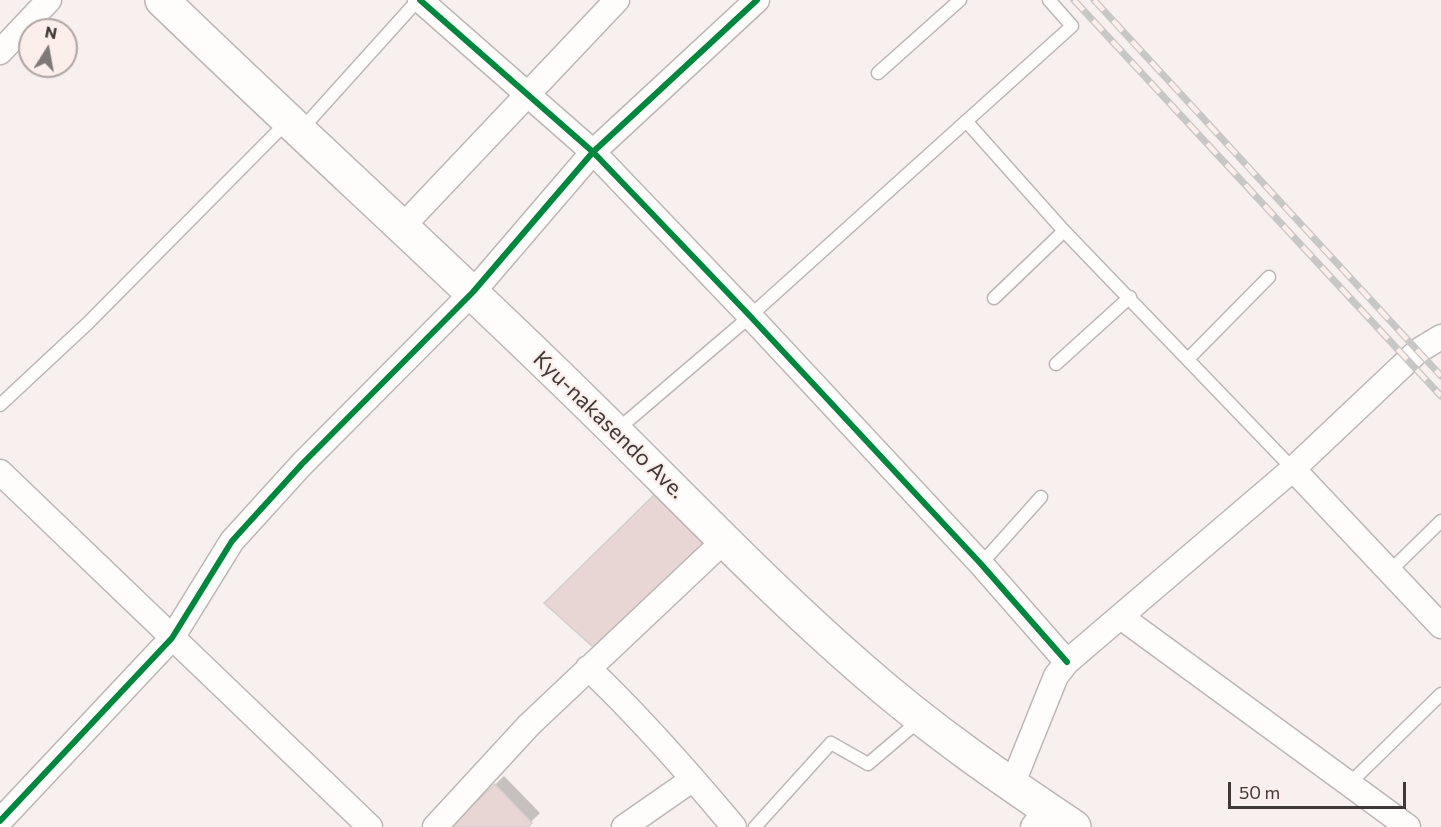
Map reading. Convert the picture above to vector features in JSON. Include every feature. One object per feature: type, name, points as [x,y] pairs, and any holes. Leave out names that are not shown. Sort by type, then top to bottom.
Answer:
[{"type":"main road","name":"Kyu-nakasendo Ave.","points":[[162,0],[293,127],[473,292],[824,635],[866,673],[922,718],[1012,785],[1040,818],[1074,827]]},
{"type":"street","points":[[0,52],[49,0]]},
{"type":"street","points":[[419,0],[593,152],[750,316],[981,564],[1067,662]]},
{"type":"street","points":[[402,227],[617,0]]},
{"type":"street","points":[[5,807],[172,638],[232,541],[302,464],[473,292],[593,152],[757,0]]},
{"type":"street","points":[[1012,785],[1056,676],[1067,662],[1293,469],[1418,351],[1441,338]]},
{"type":"street","points":[[1293,469],[1441,626]]},
{"type":"street","points":[[0,471],[370,827]]},
{"type":"street","points":[[435,827],[529,725],[725,540]]},
{"type":"street","points":[[1121,617],[1408,827]]},
{"type":"street","points":[[588,668],[619,697],[734,827]]},
{"type":"street","points":[[624,827],[693,779]]},
{"type":"lane","points":[[0,405],[293,127],[419,0]]},
{"type":"lane","points":[[878,73],[960,0]]},
{"type":"lane","points":[[616,431],[750,316],[1072,26],[1049,0]]},
{"type":"lane","points":[[966,121],[1064,231],[1293,469]]},
{"type":"lane","points":[[994,297],[1064,231]]},
{"type":"lane","points":[[1188,359],[1269,277]]},
{"type":"lane","points":[[1056,364],[1130,297]]},
{"type":"lane","points":[[981,564],[1041,497]]},
{"type":"lane","points":[[1390,571],[1441,521]]},
{"type":"lane","points":[[1350,783],[1441,694]]},
{"type":"lane","points":[[755,827],[831,743],[868,764],[922,718]]},
{"type":"building","points":[[655,494],[677,517],[682,515],[709,544],[594,648],[544,603]]},
{"type":"building","points":[[495,784],[532,823],[528,827],[450,827]]},
{"type":"railway","points":[[1074,0],[1441,396]]},
{"type":"railway","points":[[1094,0],[1441,376]]},
{"type":"cycle path","points":[[420,0],[593,152],[750,316],[981,564],[1067,662]]},
{"type":"cycle path","points":[[0,821],[172,638],[232,541],[302,464],[473,292],[593,152],[757,0]]}]
